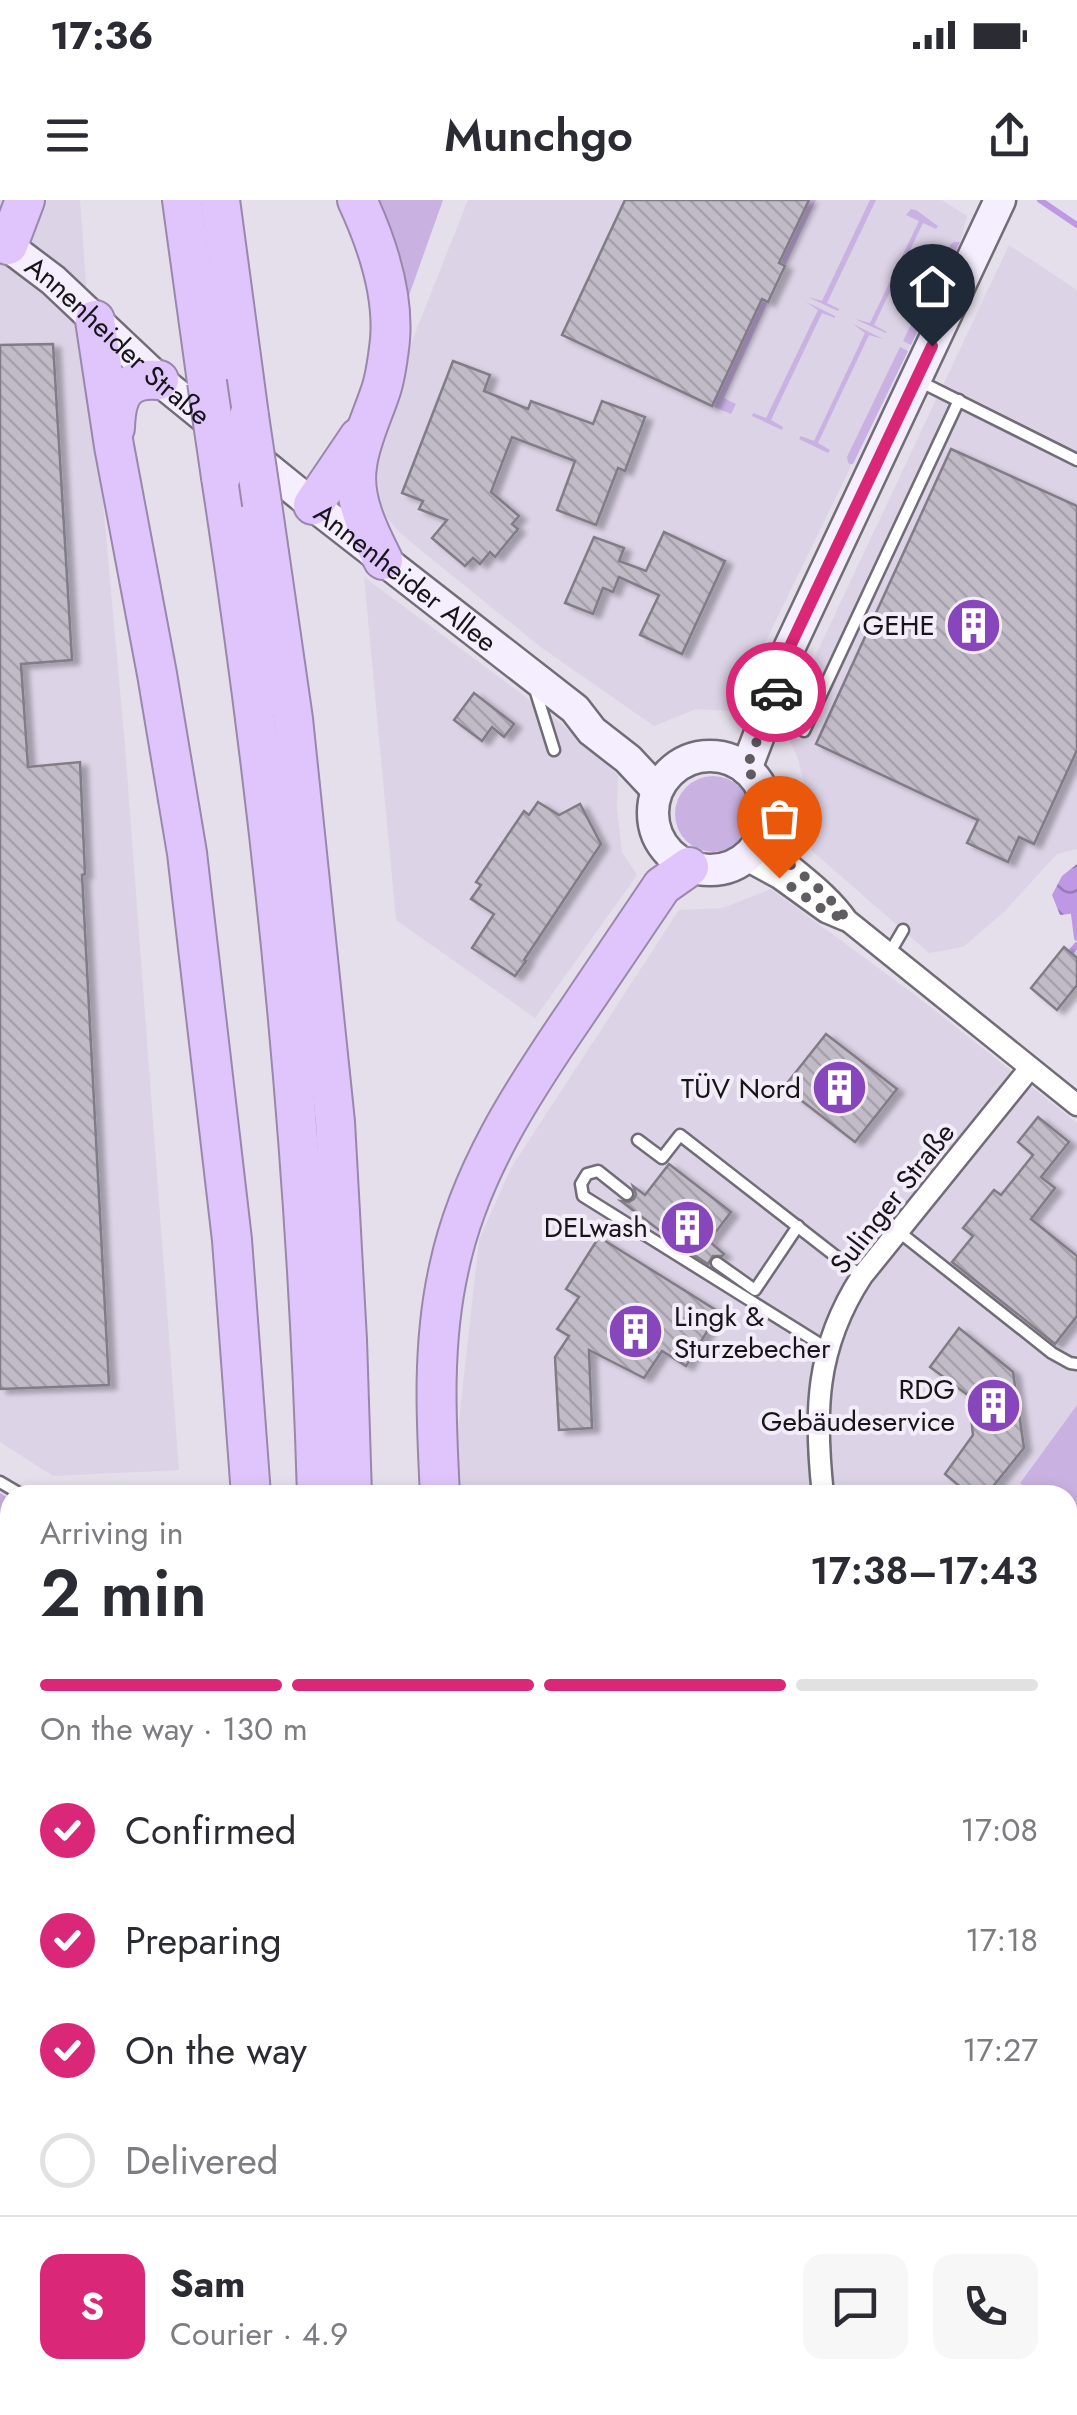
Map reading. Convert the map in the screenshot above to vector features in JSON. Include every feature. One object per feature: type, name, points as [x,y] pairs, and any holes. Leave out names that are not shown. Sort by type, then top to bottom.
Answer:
[{"type":"highway","points":[[4,242],[25,200]]},
{"type":"highway","points":[[182,200],[207,382],[262,504],[292,720],[332,1083],[352,1485]]},
{"type":"highway","points":[[220,200],[247,648],[300,1150],[317,1485]]},
{"type":"highway","points":[[357,200],[382,267],[389,302],[390,338],[382,388],[356,468],[359,506],[383,560]]},
{"type":"highway","points":[[96,320],[114,446],[186,853],[232,1240],[250,1485]]},
{"type":"highway","points":[[114,446],[118,402],[125,388],[135,382],[159,380]]},
{"type":"highway","points":[[313,505],[369,422]]},
{"type":"highway","points":[[440,1485],[436,1390],[440,1325],[449,1267],[471,1195],[532,1077],[662,886],[688,867]]},
{"type":"main road","points":[[734,763],[781,678],[785,657],[1000,200]]},
{"type":"main road","name":"Annenheider Straße","points":[[4,242],[52,280],[235,445]]},
{"type":"main road","name":"Annenheider Allee","points":[[235,445],[575,709],[592,731],[628,759],[666,778]]},
{"type":"main road","points":[[697,758],[734,763],[762,790],[766,827],[752,849],[726,868],[708,871],[688,867],[665,849],[657,836],[653,806],[666,778],[697,758]]},
{"type":"street","points":[[752,849],[776,854],[833,900],[847,920],[1077,1105]]},
{"type":"street","name":"Sulinger Straße","points":[[823,1485],[818,1412],[824,1361],[850,1295],[1030,1068]]},
{"type":"lane","points":[[916,380],[1077,460]]},
{"type":"lane","points":[[804,730],[959,400]]},
{"type":"lane","points":[[532,676],[554,750]]},
{"type":"lane","points":[[889,954],[903,930]]},
{"type":"lane","points":[[638,1140],[662,1158],[680,1134],[862,1276]]},
{"type":"lane","points":[[627,1194],[598,1170],[587,1174],[581,1184],[583,1196],[828,1349]]},
{"type":"lane","points":[[716,1263],[755,1290],[798,1226]]},
{"type":"lane","points":[[898,1232],[1052,1352],[1077,1364]]},
{"type":"shaded area","points":[[0,200],[80,200],[179,1470],[53,1476],[0,1442]]},
{"type":"shaded area","points":[[468,200],[942,200],[967,216],[960,242],[732,711],[696,709],[654,726],[542,648],[401,534],[382,512],[375,457],[412,341]]},
{"type":"shaded area","points":[[1009,245],[1077,290],[1077,849],[1057,854],[1003,913],[963,947],[929,953],[811,850],[811,810],[798,759],[786,732],[794,701]]},
{"type":"shaded area","points":[[364,577],[561,723],[618,775],[622,852],[637,875],[535,1018],[396,920]]},
{"type":"shaded area","points":[[771,889],[919,998],[1077,1123],[1077,1405],[1020,1482],[1024,1485],[455,1485],[454,1466],[479,1240],[511,1168],[679,910],[723,908]]},
{"type":"green space","points":[[373,200],[443,200],[407,301]]},
{"type":"green space","points":[[809,200],[816,200],[785,266],[779,263]]},
{"type":"green space","points":[[870,200],[876,200],[827,303],[838,311],[808,297],[822,301]]},
{"type":"green space","points":[[911,209],[938,226],[936,229],[923,223],[874,325],[886,333],[855,319],[870,323],[919,221],[906,215]]},
{"type":"green space","points":[[954,242],[960,242],[911,345],[903,341]]},
{"type":"green space","points":[[762,299],[768,302],[724,398],[736,404],[731,414],[712,406]]},
{"type":"green space","points":[[806,302],[835,318],[822,313],[771,420],[782,430],[752,416],[753,413],[766,418],[818,310]]},
{"type":"green space","points":[[853,324],[883,339],[869,335],[818,443],[830,450],[828,453],[799,439],[801,436],[814,441],[865,333]]},
{"type":"green space","points":[[900,347],[908,351],[853,464],[848,463],[847,457]]},
{"type":"green space","points":[[713,776],[740,787],[751,814],[740,841],[713,852],[686,841],[675,814],[686,787]]},
{"type":"green space","points":[[1077,1405],[1077,1485],[1020,1483]]},
{"type":"water","points":[[1077,864],[1077,913],[1060,915],[1052,895],[1062,876]]},
{"type":"building","points":[[625,200],[809,200],[779,263],[785,266],[768,302],[762,299],[712,406],[562,335]]},
{"type":"building","points":[[53,344],[72,660],[21,664],[28,767],[80,762],[85,874],[82,875],[109,1385],[0,1389],[0,345]]},
{"type":"building","points":[[453,361],[490,375],[484,391],[528,409],[531,401],[593,424],[602,401],[645,417],[625,471],[618,468],[596,525],[557,510],[575,461],[512,437],[491,492],[519,516],[512,524],[518,529],[495,557],[490,552],[480,564],[473,558],[465,566],[432,538],[447,520],[419,509],[423,501],[402,493]]},
{"type":"building","name":"GEHE","points":[[951,449],[1077,506],[1077,750],[1034,844],[1019,837],[1008,862],[967,843],[978,820],[816,744]]},
{"type":"building","points":[[664,532],[725,561],[682,654],[640,635],[659,595],[619,577],[613,592],[603,588],[593,614],[565,603],[594,537],[624,548],[619,561],[646,571]]},
{"type":"building","points":[[474,693],[514,724],[504,737],[492,727],[482,741],[454,720]]},
{"type":"building","points":[[538,802],[559,815],[580,804],[601,844],[515,976],[472,948],[494,914],[471,899],[481,885],[476,882],[524,811],[529,815]]},
{"type":"building","points":[[1064,947],[1077,958],[1077,985],[1057,1010],[1031,988]]},
{"type":"building","name":"TÜV Nord","points":[[826,1034],[897,1089],[855,1142],[784,1087]]},
{"type":"building","points":[[1038,1117],[1069,1142],[1041,1177],[1055,1188],[1031,1219],[1077,1256],[1077,1316],[1055,1344],[952,1262],[973,1236],[963,1228],[994,1190],[1001,1195],[1033,1155],[1018,1142]]},
{"type":"building","name":"DELwash","points":[[669,1164],[731,1212],[709,1241],[724,1254],[713,1256],[708,1264],[621,1201],[634,1199],[633,1186],[645,1195]]},
{"type":"building","name":"Lingk & Sturzebecher","points":[[599,1237],[719,1312],[686,1366],[662,1351],[644,1378],[589,1350],[592,1428],[559,1430],[555,1357],[569,1336],[557,1329],[579,1297],[566,1289]]},
{"type":"building","name":"RDG Gebäudeservice","points":[[959,1328],[1013,1372],[1024,1448],[994,1485],[958,1485],[945,1474],[973,1435],[969,1396],[930,1367]]},
{"type":"waterway","points":[[1040,200],[1077,225]]},
{"type":"waterway","points":[[1074,914],[1077,938]]},
{"type":"waterway","points":[[1070,953],[1077,945]]},
{"type":"way so far","points":[[776,692],[746,769],[755,778],[766,802],[766,827],[761,838],[833,900],[847,920],[826,912],[779,878]]},
{"type":"place","name":"GEHE","points":[[974,625]]},
{"type":"place","name":"TÜV Nord","points":[[840,1088]]},
{"type":"place","name":"DELwash","points":[[687,1227]]},
{"type":"place","name":"Lingk & Sturzebecher","points":[[635,1332]]},
{"type":"place","name":"RDG Gebäudeservice","points":[[994,1405]]},
{"type":"route","points":[[776,692],[785,657],[932,346]]}]
